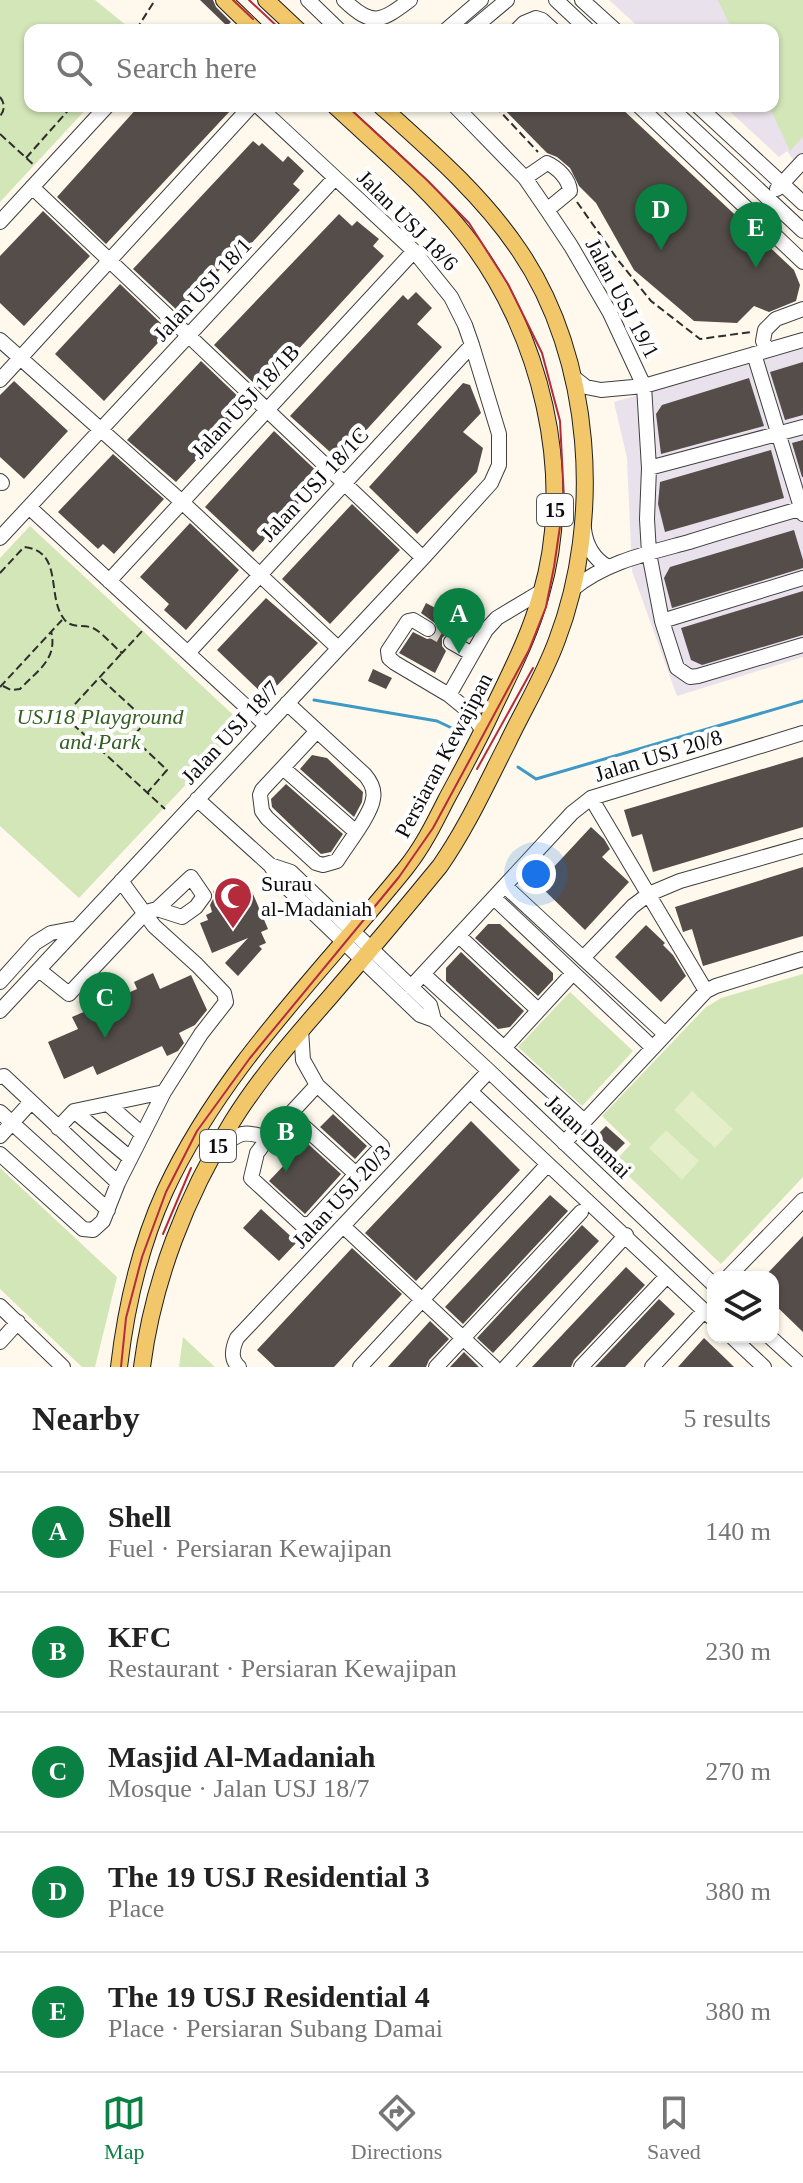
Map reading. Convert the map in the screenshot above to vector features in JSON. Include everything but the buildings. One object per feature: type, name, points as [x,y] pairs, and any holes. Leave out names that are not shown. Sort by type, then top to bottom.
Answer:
[{"type":"main road","points":[[224,0],[249,24]]},
{"type":"main road","points":[[266,0],[292,24]]},
{"type":"main road","name":"Persiaran Kewajipan","points":[[119,1367],[140,1260],[166,1189],[205,1118],[237,1071],[419,849],[483,731],[526,640],[542,591],[554,530],[553,462],[541,393],[527,344],[509,305],[468,239],[427,192],[341,112]]},
{"type":"main road","name":"15","points":[[142,1367],[166,1262],[191,1196],[214,1152],[255,1087],[440,866],[461,835],[557,643],[573,589],[584,524],[586,478],[572,376],[558,325],[519,250],[466,185],[388,112]]},
{"type":"street","points":[[308,0],[333,24]]},
{"type":"street","points":[[344,0],[359,14],[373,19],[389,16],[410,0]]},
{"type":"street","points":[[453,24],[481,0]]},
{"type":"street","points":[[478,24],[502,4],[517,0]]},
{"type":"street","points":[[543,0],[573,16]]},
{"type":"street","points":[[556,0],[582,24]]},
{"type":"street","points":[[582,0],[594,6],[610,24]]},
{"type":"street","points":[[523,24],[536,18],[546,24]]},
{"type":"street","points":[[0,222],[101,112]]},
{"type":"street","points":[[0,380],[246,112]]},
{"type":"street","name":"Jalan USJ 18/6","points":[[264,112],[414,251],[451,297],[465,325],[499,434],[499,465],[491,483]]},
{"type":"street","points":[[401,124],[402,112]]},
{"type":"street","name":"Jalan USJ 19/1","points":[[461,112],[525,178],[547,210],[610,313],[644,386],[649,468],[649,553],[662,621],[677,668],[690,677],[698,676],[803,645]]},
{"type":"street","points":[[645,112],[803,262]]},
{"type":"street","points":[[675,112],[803,231]]},
{"type":"street","points":[[705,112],[803,203]]},
{"type":"street","points":[[768,198],[803,161]]},
{"type":"street","points":[[525,178],[547,163],[555,166],[570,185],[570,191],[547,210]]},
{"type":"street","name":"Jalan USJ 18/1","points":[[0,538],[335,178]]},
{"type":"street","points":[[32,187],[423,558]]},
{"type":"street","name":"Jalan USJ 18/1B","points":[[109,581],[414,251]]},
{"type":"street","points":[[573,589],[608,567],[649,553],[802,511],[778,434],[761,352],[765,330],[776,319],[803,309]]},
{"type":"street","points":[[0,340],[182,502],[338,648]]},
{"type":"street","points":[[572,376],[586,387],[601,390],[644,386],[803,340]]},
{"type":"street","name":"Jalan USJ 18/1C","points":[[188,653],[472,345]]},
{"type":"street","points":[[649,468],[803,427]]},
{"type":"street","name":"Jalan USJ 18/7","points":[[0,1011],[491,483]]},
{"type":"street","points":[[29,507],[266,725]]},
{"type":"street","points":[[584,524],[592,554],[608,567]]},
{"type":"street","points":[[662,621],[803,578]]},
{"type":"street","points":[[449,695],[486,630],[497,618],[542,591]]},
{"type":"street","points":[[428,629],[413,620],[408,621],[388,651],[389,658],[449,695],[471,713],[483,731]]},
{"type":"street","points":[[451,642],[472,654]]},
{"type":"street","points":[[287,703],[317,731],[370,781],[373,791],[373,800],[337,861],[323,865],[316,863],[267,818],[262,811],[260,795],[317,731]]},
{"type":"street","name":"Jalan USJ 20/8","points":[[411,987],[572,813],[591,798],[803,733]]},
{"type":"street","points":[[283,768],[356,832]]},
{"type":"street","points":[[591,798],[706,991]]},
{"type":"street","points":[[197,799],[270,865],[281,882],[348,937]]},
{"type":"street","points":[[583,958],[623,915],[649,894],[680,881],[803,846]]},
{"type":"street","points":[[270,865],[291,872],[328,908],[348,937]]},
{"type":"street","points":[[0,1154],[83,1229],[93,1230],[103,1221],[118,1183],[164,1092],[201,1034],[226,1002],[224,993],[154,926],[152,911],[121,881]]},
{"type":"street","points":[[505,886],[664,1033]]},
{"type":"street","points":[[494,898],[652,1047]]},
{"type":"street","points":[[328,908],[347,915],[373,907]]},
{"type":"street","points":[[39,970],[69,994],[152,911]]},
{"type":"street","points":[[0,982],[35,943],[51,933],[77,928]]},
{"type":"street","points":[[459,936],[538,1010]]},
{"type":"street","name":"Jalan Damai","points":[[348,937],[420,1015],[434,1020],[707,1278]]},
{"type":"street","name":"Jalan Damai","points":[[366,954],[430,1005],[434,1020]]},
{"type":"street","points":[[564,1143],[706,991],[803,959]]},
{"type":"street","points":[[504,1048],[573,973]]},
{"type":"street","points":[[423,974],[584,1121]]},
{"type":"street","points":[[301,1030],[303,1060],[317,1085],[382,1146],[311,1223],[302,1225],[251,1178],[257,1153],[317,1085]]},
{"type":"street","name":"Jalan USJ 20/3","points":[[236,1361],[237,1338],[489,1071]]},
{"type":"street","points":[[0,1077],[4,1076],[118,1183]]},
{"type":"street","points":[[470,1091],[707,1313]]},
{"type":"street","points":[[58,1128],[74,1111],[164,1092]]},
{"type":"street","points":[[0,1136],[31,1102]]},
{"type":"street","points":[[109,1105],[142,1134]]},
{"type":"street","points":[[74,1111],[130,1158]]},
{"type":"street","points":[[0,1112],[108,1210]]},
{"type":"street","points":[[290,1114],[356,1174]]},
{"type":"street","points":[[214,1152],[233,1137],[248,1132],[268,1138]]},
{"type":"street","points":[[360,1367],[548,1164]]},
{"type":"street","points":[[734,1271],[803,1200]]},
{"type":"street","points":[[436,1367],[581,1212]]},
{"type":"street","points":[[343,1226],[494,1367]]},
{"type":"street","points":[[506,1367],[626,1235]]},
{"type":"street","points":[[581,1367],[667,1276]]},
{"type":"street","points":[[0,1306],[63,1367]]},
{"type":"street","points":[[652,1367],[707,1317]]},
{"type":"street","points":[[0,1342],[18,1322]]},
{"type":"street","points":[[738,1343],[764,1367]]},
{"type":"street","points":[[778,1343],[801,1361]]},
{"type":"path","points":[[140,24],[155,0]]},
{"type":"path","points":[[0,97],[4,105],[0,116]]},
{"type":"path","points":[[26,158],[67,112]]},
{"type":"path","points":[[500,112],[547,163]]},
{"type":"path","points":[[0,134],[44,174]]},
{"type":"path","points":[[570,191],[651,301],[700,339],[765,330]]},
{"type":"path","points":[[0,573],[24,547],[32,547],[52,569],[53,586],[63,618],[73,625],[93,628],[122,653]]},
{"type":"path","points":[[51,631],[54,643],[52,655],[20,689],[1,686],[51,631],[63,618]]},
{"type":"path","points":[[143,630],[64,716],[165,809]]},
{"type":"path","points":[[100,678],[147,721],[132,737],[167,770],[147,793]]},
{"type":"shaded area","points":[[609,0],[803,0],[803,173],[787,151],[779,157],[730,112],[779,112],[779,24],[635,24]]},
{"type":"shaded area","points":[[803,348],[803,657],[677,696],[632,571],[627,458],[614,402]]},
{"type":"green space","points":[[0,0],[95,0],[125,24],[24,24],[24,112],[83,112],[0,202]]},
{"type":"green space","points":[[718,0],[803,0],[803,137],[790,151],[772,112],[779,112],[779,24],[729,24]]},
{"type":"green space","name":"USJ18 Playground and Park","points":[[30,526],[243,724],[79,898],[0,826],[0,558]]},
{"type":"green space","points":[[803,974],[803,1177],[721,1264],[614,1162],[631,1144],[602,1116],[705,1008],[721,998]]},
{"type":"green space","points":[[570,992],[633,1051],[582,1106],[518,1047]]},
{"type":"green space","points":[[692,1091],[733,1129],[715,1148],[674,1110]]},
{"type":"green space","points":[[666,1130],[699,1161],[682,1180],[649,1148]]},
{"type":"green space","points":[[0,1168],[117,1277],[95,1367],[82,1367],[0,1289]]},
{"type":"green space","points":[[183,1337],[215,1367],[179,1367]]},
{"type":"waterway","points":[[314,700],[437,721],[458,731]]},
{"type":"waterway","points":[[518,767],[536,779],[803,701]]},
{"type":"tunnel","points":[[428,629],[451,642]]},
{"type":"tram line","points":[[233,0],[253,19]]},
{"type":"tram line","points":[[249,0],[275,24]]},
{"type":"tram line","points":[[121,1367],[126,1318],[142,1257],[166,1192],[197,1131],[250,1058],[399,877],[433,828],[529,650],[546,607],[554,567],[564,499],[560,421],[542,353],[508,284],[469,223],[353,112]]},
{"type":"tram line","points":[[477,769],[533,668]]},
{"type":"tram line","points":[[163,1234],[191,1168]]},
{"type":"place","name":"The 19 USJ Residential 3","points":[[661,250]]},
{"type":"place","name":"The 19 USJ Residential 4","points":[[756,268]]},
{"type":"place","name":"Shell","points":[[459,654]]},
{"type":"place","name":"Surau al-Madaniah","points":[[233,930]]},
{"type":"place","name":"Masjid Al-Madaniah","points":[[105,1038]]},
{"type":"place","name":"KFC","points":[[286,1172]]}]
